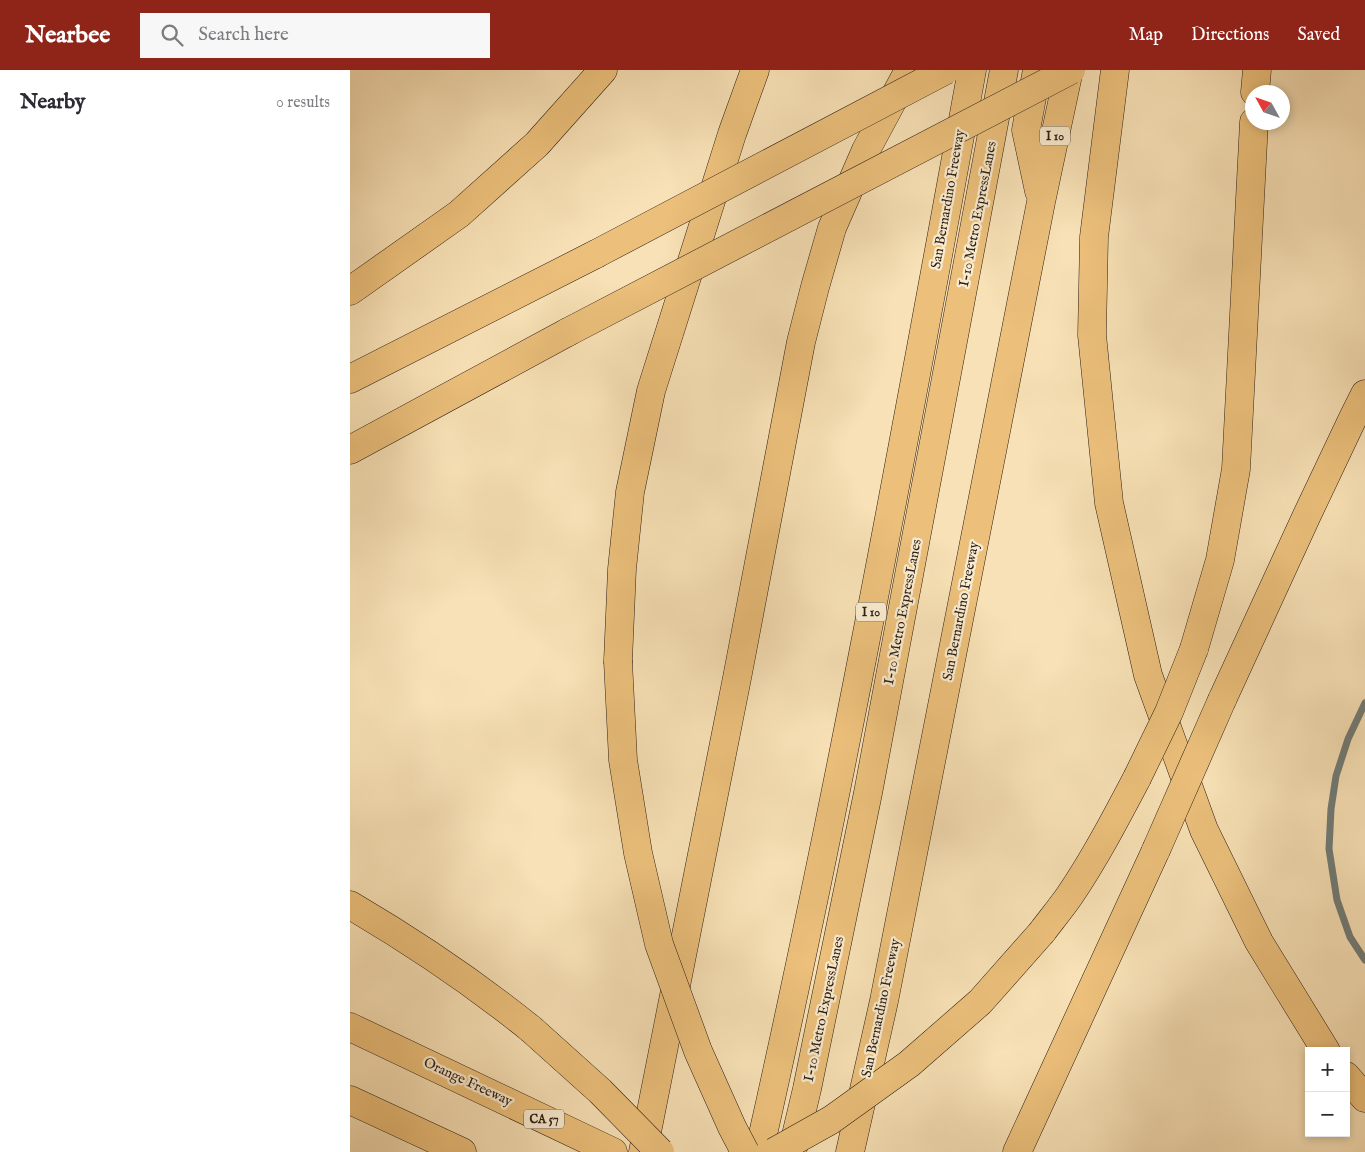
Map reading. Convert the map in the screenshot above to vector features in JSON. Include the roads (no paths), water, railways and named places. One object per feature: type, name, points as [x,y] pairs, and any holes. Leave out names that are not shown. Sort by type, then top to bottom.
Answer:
[{"type":"highway","points":[[350,291],[460,214],[537,144],[603,70]]},
{"type":"highway","points":[[745,1152],[698,1051],[659,944],[638,853],[623,760],[618,661],[622,569],[630,492],[651,391],[732,134],[755,70]]},
{"type":"highway","points":[[350,379],[596,254],[946,70]]},
{"type":"highway","name":"San Bernardino Freeway","points":[[759,1152],[794,995],[870,616],[972,70]]},
{"type":"highway","name":"I-10 Metro ExpressLanes","points":[[792,1152],[807,1089],[870,784],[1004,70]]},
{"type":"highway","points":[[1037,70],[1026,130],[1041,202]]},
{"type":"highway","points":[[350,450],[568,332],[1070,70]]},
{"type":"highway","name":"San Bernardino Freeway","points":[[850,1152],[884,1001],[1041,202],[1070,70]]},
{"type":"highway","points":[[1115,70],[1094,237],[1092,335],[1109,503],[1148,675],[1204,830],[1259,942],[1324,1047]]},
{"type":"highway","points":[[1255,85],[1256,70]]},
{"type":"highway","points":[[643,1152],[737,678],[801,342],[832,228],[866,150],[908,72]]},
{"type":"highway","points":[[774,1152],[831,1120],[909,1064],[980,1002],[1042,932],[1070,895],[1117,817],[1169,712],[1194,649],[1220,560],[1236,469],[1254,130]]},
{"type":"highway","points":[[1017,1152],[1315,497],[1365,394]]},
{"type":"highway","points":[[350,905],[416,945],[493,998],[531,1029],[600,1091],[660,1152]]},
{"type":"highway","name":"Orange Freeway","points":[[350,1027],[613,1152]]},
{"type":"highway","points":[[1350,1081],[1365,1098]]},
{"type":"highway","points":[[350,1100],[453,1148]]},
{"type":"waterway","points":[[1365,703],[1348,739],[1336,776],[1331,809],[1329,849],[1337,900],[1350,937],[1365,960]]}]
